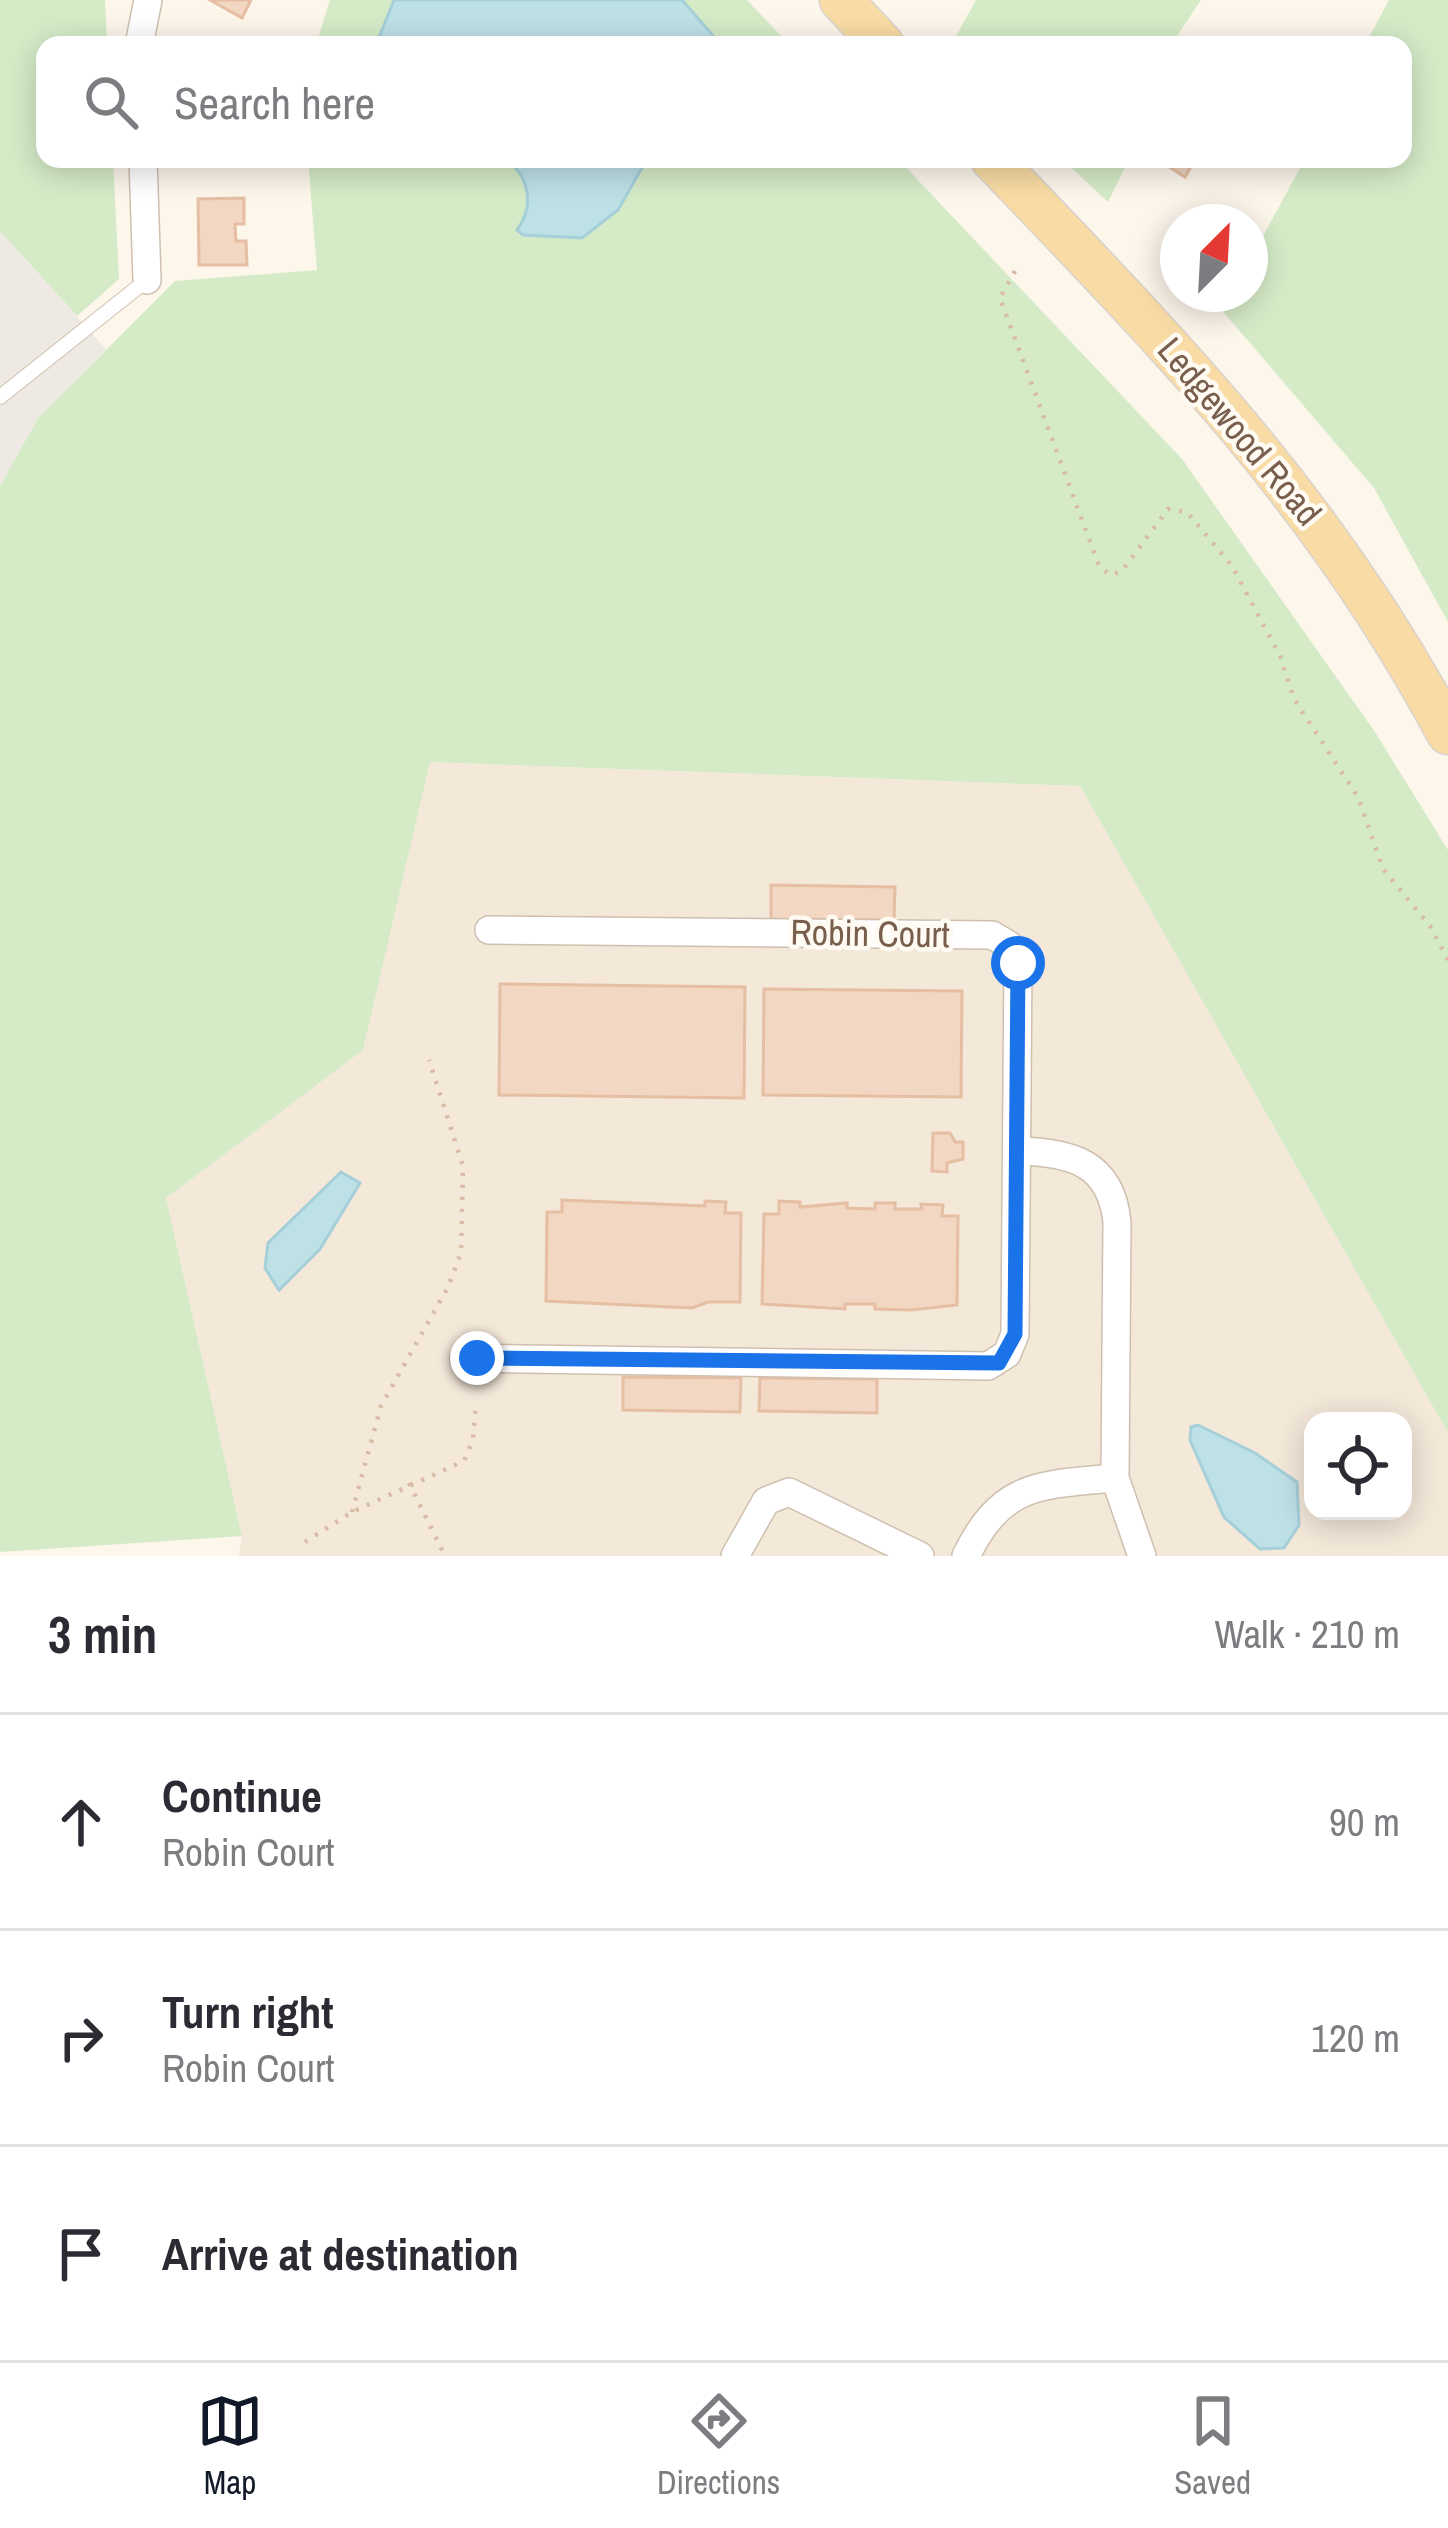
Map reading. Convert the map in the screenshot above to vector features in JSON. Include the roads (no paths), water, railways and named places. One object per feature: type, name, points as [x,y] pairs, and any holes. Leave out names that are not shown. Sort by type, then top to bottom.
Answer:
[{"type":"main road","points":[[841,0],[875,36]]},
{"type":"main road","name":"Ledgewood Road","points":[[1000,168],[1261,447],[1360,580],[1448,733]]},
{"type":"street","points":[[141,36],[148,0]]},
{"type":"street","points":[[143,168],[147,280]]},
{"type":"street","name":"Robin Court","points":[[464,1358],[999,1363],[1015,1334],[1018,963],[1009,945],[992,934],[489,930]]},
{"type":"street","points":[[1017,1151],[1061,1153],[1088,1163],[1110,1189],[1115,1204],[1115,1478],[1142,1556]]},
{"type":"street","points":[[966,1556],[992,1513],[1011,1496],[1032,1487],[1115,1478]]},
{"type":"street","points":[[735,1556],[766,1501],[789,1492],[920,1556]]},
{"type":"lane","points":[[0,397],[147,280]]},
{"type":"water","points":[[394,0],[682,0],[713,36],[380,36]]},
{"type":"water","points":[[516,168],[642,168],[618,210],[582,238],[523,235],[517,230],[527,201]]},
{"type":"water","points":[[341,1172],[360,1183],[320,1249],[279,1290],[265,1268],[268,1243]]},
{"type":"water","points":[[1198,1425],[1255,1453],[1297,1482],[1299,1525],[1284,1548],[1260,1549],[1224,1517],[1190,1440],[1191,1427]]}]
